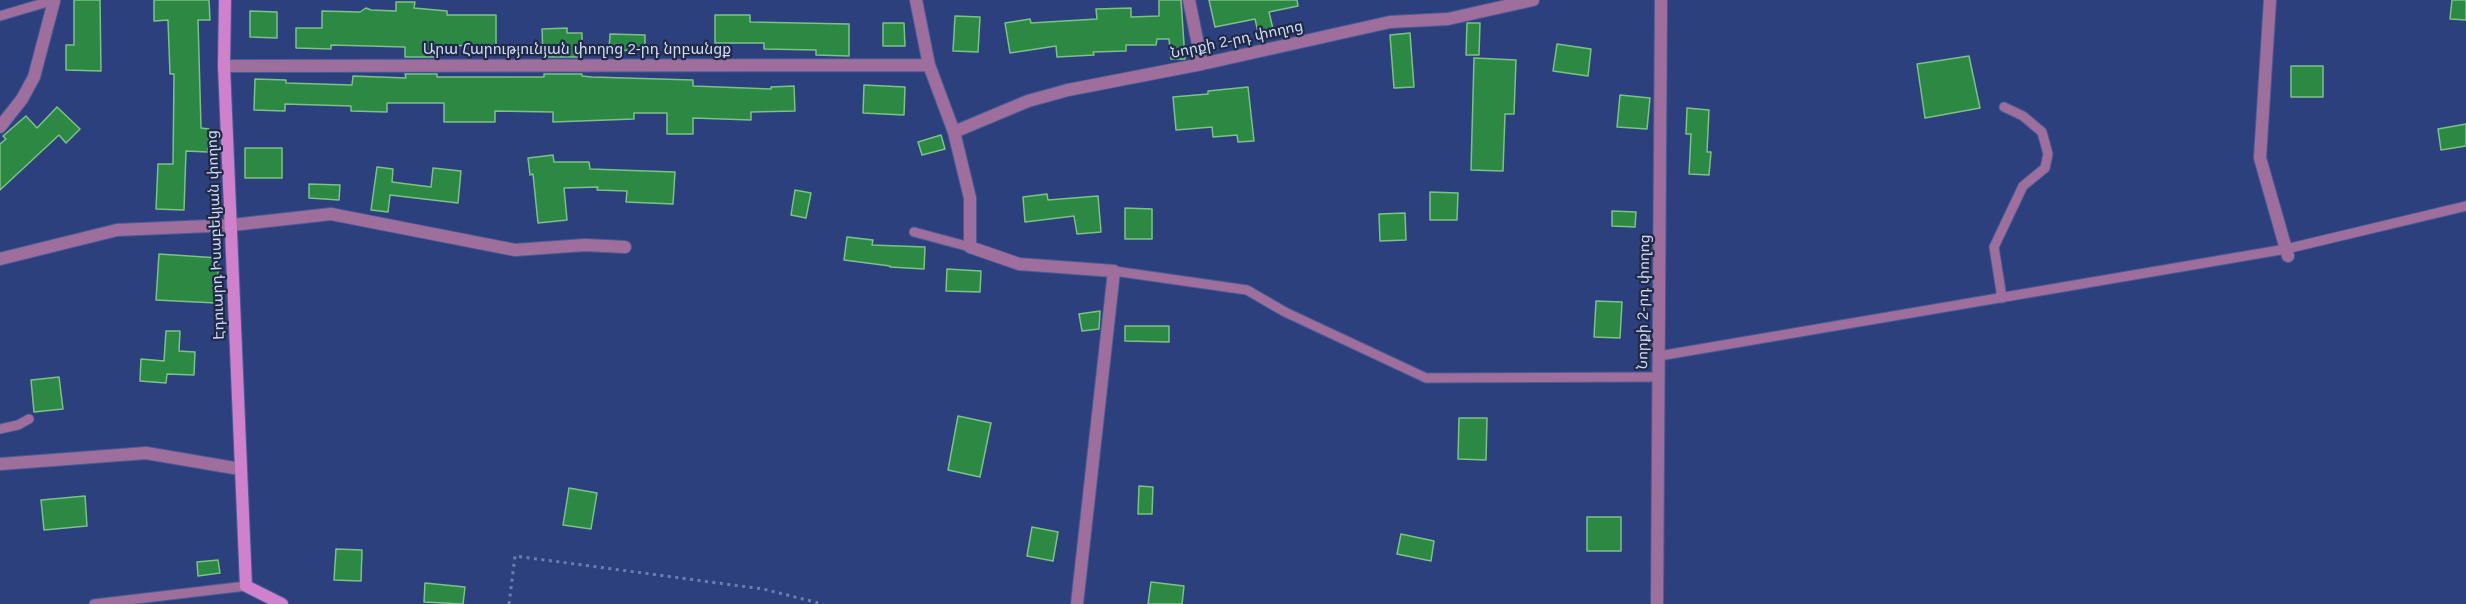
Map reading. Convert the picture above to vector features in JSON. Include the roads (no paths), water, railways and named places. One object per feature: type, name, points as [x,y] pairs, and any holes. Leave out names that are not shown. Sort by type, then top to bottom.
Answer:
[{"type":"main road","name":"Էդուարդ Իսաբեկյան փողոց","points":[[225,0],[224,66],[246,586]]},
{"type":"main road","points":[[246,586],[282,604]]},
{"type":"street","points":[[0,127],[22,99],[34,77],[54,0]]},
{"type":"street","points":[[916,0],[929,65],[954,132],[970,198],[970,247],[1019,264],[1114,271],[1077,604]]},
{"type":"street","points":[[1189,0],[1202,64]]},
{"type":"street","name":"Նորքի 2-րդ փողոց","points":[[954,132],[1028,101],[1058,93],[1390,22],[1448,19],[1533,0]]},
{"type":"street","name":"Նորքի 2-րդ փողոց","points":[[1657,604],[1661,0]]},
{"type":"street","points":[[2270,0],[2260,159],[2287,253]]},
{"type":"street","name":"Արա Հարությունյան փողոց 2-րդ նրբանցք","points":[[224,66],[929,65]]},
{"type":"street","points":[[0,259],[117,230],[232,225],[331,214],[515,250],[585,245],[625,247]]},
{"type":"street","points":[[0,464],[146,453],[240,469]]},
{"type":"lane","points":[[0,16],[54,0]]},
{"type":"lane","points":[[2002,298],[1994,247],[2023,186],[2045,168],[2048,154],[2042,132],[2023,116],[2004,107]]},
{"type":"lane","points":[[1659,356],[2287,253],[2466,206]]},
{"type":"lane","points":[[914,232],[970,247]]},
{"type":"lane","points":[[1114,271],[1247,290],[1285,312],[1426,378],[1658,377]]},
{"type":"lane","points":[[0,429],[18,425],[29,419]]},
{"type":"lane","points":[[94,604],[246,586]]}]
